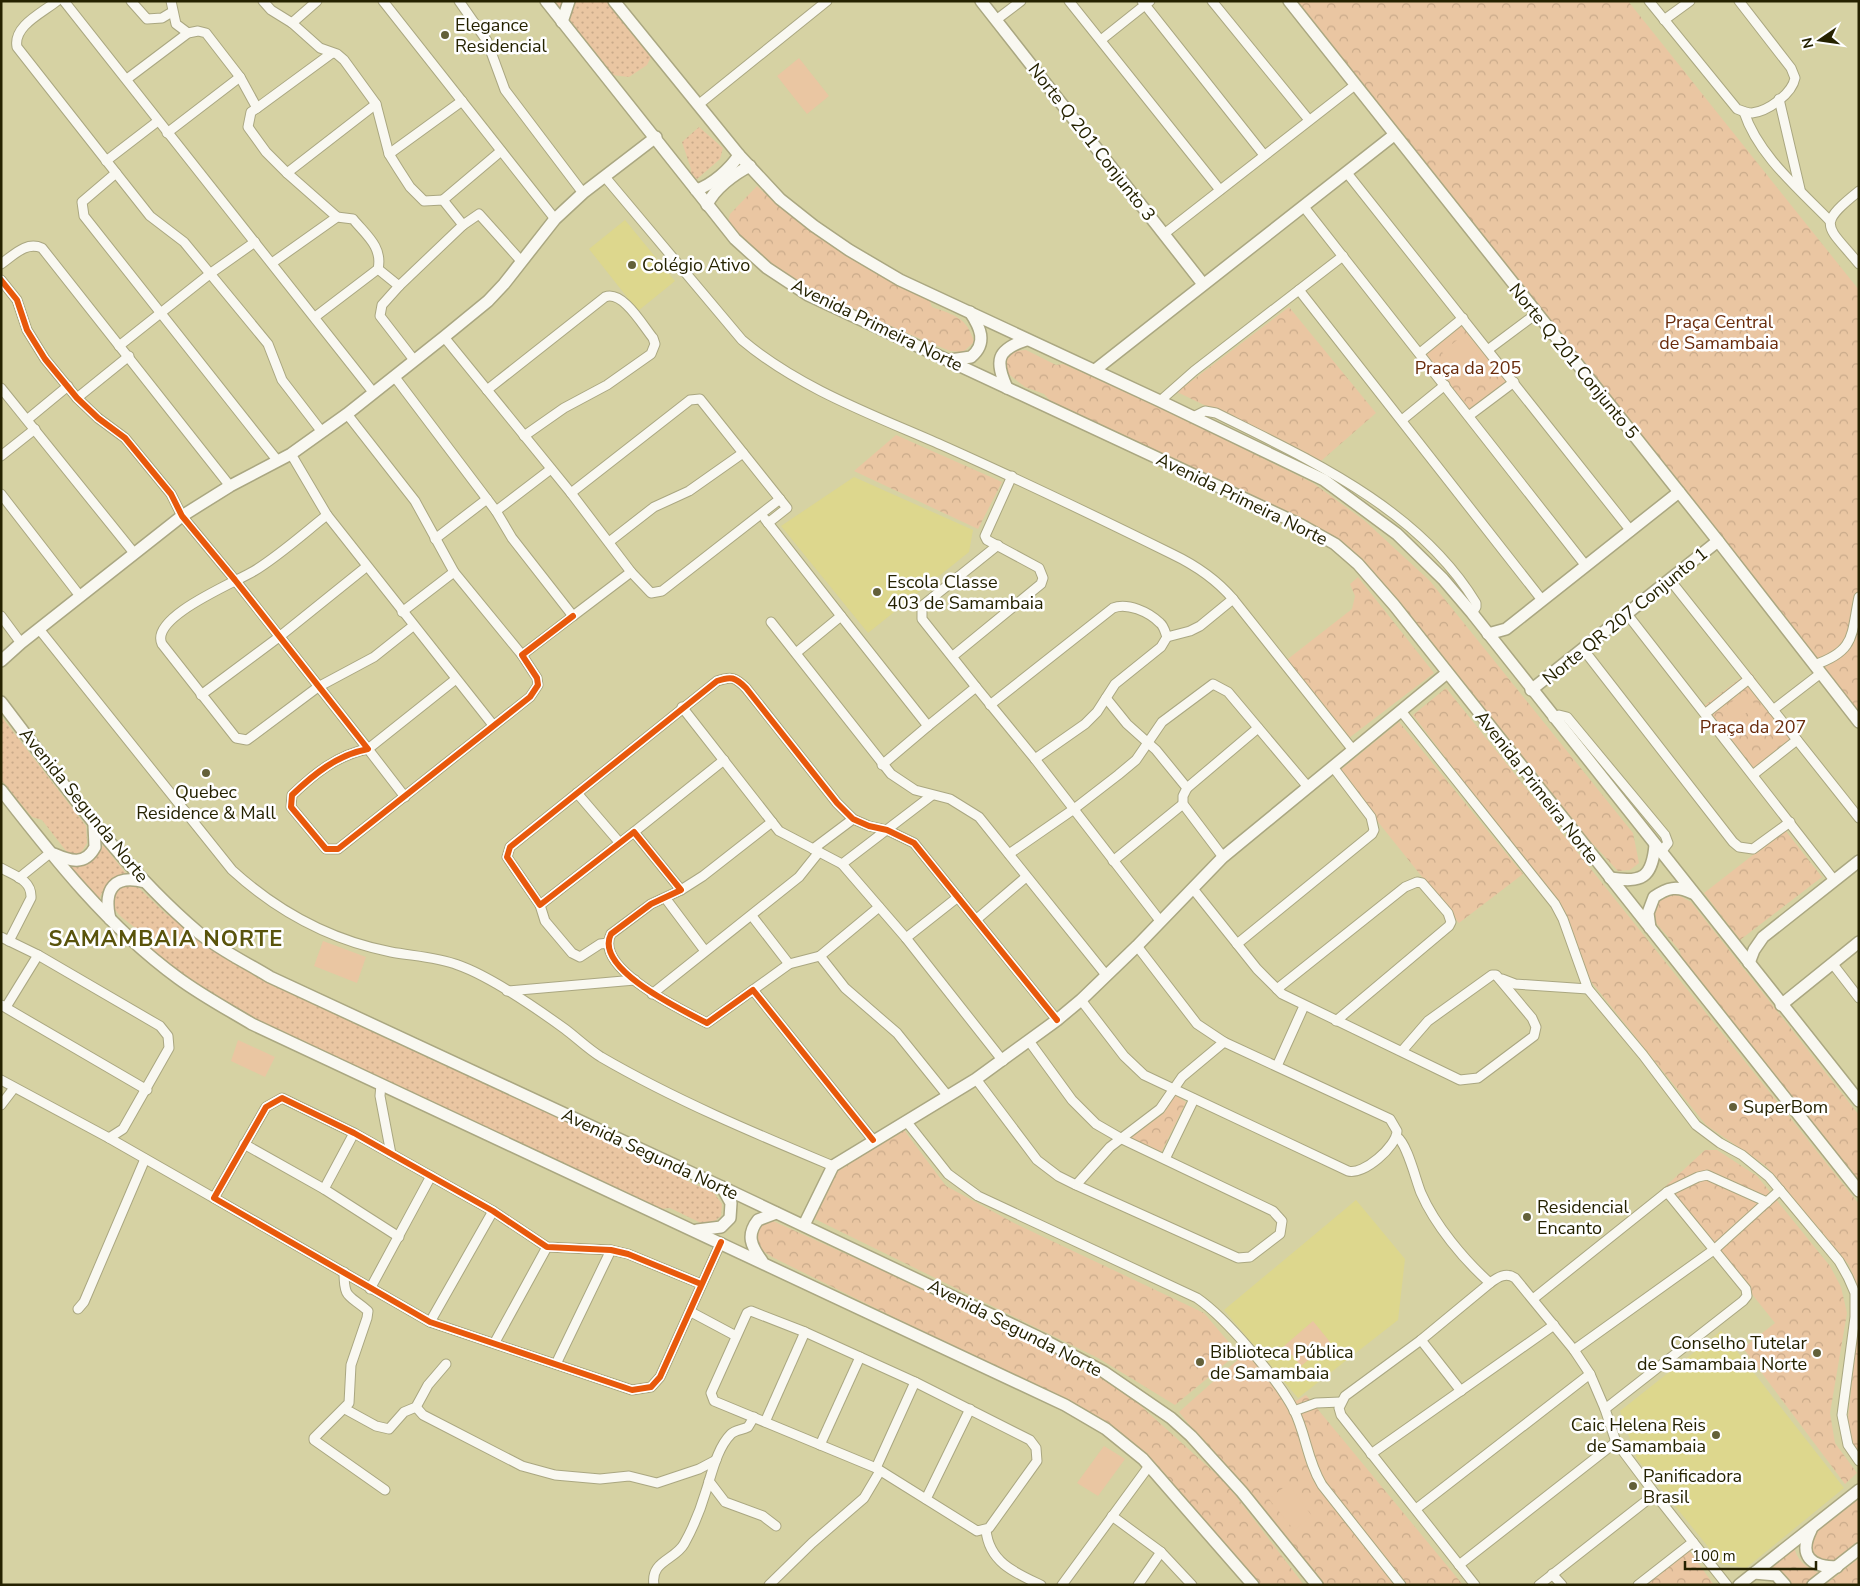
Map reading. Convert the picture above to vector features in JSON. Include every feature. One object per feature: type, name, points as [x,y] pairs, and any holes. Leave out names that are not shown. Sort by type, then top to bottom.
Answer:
[{"type":"main road","name":"Avenida Primeira Norte","points":[[546,1],[656,137],[735,239],[767,268],[808,295],[1300,524],[1335,544],[1358,564],[1859,1191]]},
{"type":"main road","points":[[562,22],[569,1]]},
{"type":"main road","points":[[614,1],[738,155],[780,198],[849,250],[900,280],[1026,340],[1095,370],[1324,480],[1354,500],[1397,534],[1443,579],[1472,613],[1553,718],[1859,1101]]},
{"type":"main road","name":"Norte Q 201 Conjunto 3","points":[[981,1],[1203,284]]},
{"type":"main road","name":"Norte Q 201 Conjunto 5","points":[[1289,1],[1718,541],[1859,722]]},
{"type":"main road","points":[[1095,370],[1203,284],[1347,174],[1394,135]]},
{"type":"main road","points":[[1,661],[39,628],[182,516],[230,486],[290,454],[347,414],[488,301],[522,262],[555,219],[583,193],[656,137]]},
{"type":"main road","points":[[696,190],[704,188],[733,164],[738,155]]},
{"type":"main road","points":[[708,205],[711,197],[739,172],[750,166]]},
{"type":"main road","points":[[948,360],[971,357],[980,347],[981,332],[970,312]]},
{"type":"main road","points":[[1007,388],[999,372],[1002,354],[1008,347],[1026,340]]},
{"type":"main road","points":[[1488,634],[1506,629],[1679,492]]},
{"type":"main road","name":"Norte QR 207 Conjunto 1","points":[[1531,690],[1718,541]]},
{"type":"main road","points":[[1499,648],[1506,629]]},
{"type":"main road","points":[[804,1225],[834,1166],[873,1140],[976,1079],[1057,1020],[1081,1000],[1137,946],[1194,890],[1223,858],[1447,673]]},
{"type":"main road","name":"Avenida Segunda Norte","points":[[1,702],[94,824],[145,882],[200,934],[270,977],[722,1187],[776,1214],[804,1225],[1040,1338],[1104,1372],[1148,1402],[1184,1430],[1218,1464],[1317,1585]]},
{"type":"main road","points":[[1,790],[50,852],[110,919],[143,950],[178,978],[215,1002],[252,1024],[696,1230],[1058,1401],[1106,1429],[1149,1466],[1253,1585]]},
{"type":"main road","points":[[50,852],[74,862],[85,859],[95,847],[94,824]]},
{"type":"main road","points":[[1610,878],[1631,880],[1648,872],[1653,865],[1658,849]]},
{"type":"main road","points":[[1749,963],[1754,950],[1764,938],[1859,861]]},
{"type":"main road","points":[[110,919],[107,905],[110,890],[114,885],[127,879],[145,882]]},
{"type":"main road","points":[[1650,929],[1648,913],[1654,897],[1674,888],[1683,888],[1693,894]]},
{"type":"main road","points":[[1736,947],[1764,938]]},
{"type":"main road","points":[[1781,1005],[1859,942]]},
{"type":"main road","points":[[696,1230],[713,1230],[727,1223],[732,1210],[731,1203],[722,1187]]},
{"type":"main road","points":[[764,1263],[753,1248],[750,1233],[758,1220],[776,1214]]},
{"type":"main road","points":[[1739,1585],[1859,1490]]},
{"type":"main road","points":[[1812,1528],[1805,1543],[1808,1557],[1814,1564],[1837,1567]]},
{"type":"main road","points":[[1813,1585],[1859,1549]]},
{"type":"main road","points":[[1754,1573],[1771,1574],[1785,1585]]},
{"type":"street","points":[[57,1],[19,30],[16,41],[17,47],[150,216],[184,242],[268,344],[282,380],[322,432]]},
{"type":"street","points":[[64,1],[373,392]]},
{"type":"street","points":[[131,1],[147,19],[162,18],[172,12]]},
{"type":"street","points":[[171,1],[176,24],[188,33]]},
{"type":"street","points":[[263,1],[271,10],[292,23],[320,48],[332,52],[344,60],[376,104],[390,154],[410,187],[424,201],[443,200],[502,151]]},
{"type":"street","points":[[292,23],[317,1]]},
{"type":"street","points":[[383,1],[555,219]]},
{"type":"street","points":[[458,1],[487,41],[505,90],[583,193]]},
{"type":"street","points":[[698,105],[828,1]]},
{"type":"street","points":[[996,20],[1021,1]]},
{"type":"street","points":[[1069,1],[1220,190]]},
{"type":"street","points":[[1212,1],[1309,120]]},
{"type":"street","points":[[1649,1],[1737,109],[1744,112],[1759,111],[1791,89],[1796,78],[1739,1]]},
{"type":"street","points":[[1664,20],[1690,1]]},
{"type":"street","points":[[1101,40],[1146,3],[1264,156]]},
{"type":"street","points":[[127,79],[188,33],[192,31],[206,33],[240,77],[257,108]]},
{"type":"street","points":[[315,317],[378,269],[380,258],[378,251],[353,219],[337,217],[287,173],[266,152],[248,127],[251,112],[332,52]]},
{"type":"street","points":[[167,133],[240,77]]},
{"type":"street","points":[[1164,234],[1355,85]]},
{"type":"street","points":[[1779,99],[1800,190]]},
{"type":"street","points":[[390,154],[462,101]]},
{"type":"street","points":[[287,173],[376,104]]},
{"type":"street","points":[[1744,112],[1748,126],[1778,166],[1830,221]]},
{"type":"street","points":[[106,161],[158,121]]},
{"type":"street","points":[[116,173],[82,202],[84,216],[277,460]]},
{"type":"street","points":[[1347,174],[1489,349],[1631,530]]},
{"type":"street","points":[[605,177],[742,340],[768,361],[811,386],[1012,476],[1190,563],[1215,581],[1233,599],[1354,750]]},
{"type":"street","points":[[1859,191],[1835,210],[1830,221],[1831,229],[1859,264]]},
{"type":"street","points":[[443,200],[463,225]]},
{"type":"street","points":[[1304,207],[1420,352],[1586,566]]},
{"type":"street","points":[[414,360],[380,316],[382,305],[398,286],[463,225],[479,214],[522,262]]},
{"type":"street","points":[[272,263],[337,217]]},
{"type":"street","points":[[119,346],[211,273],[255,242]]},
{"type":"street","points":[[1,264],[25,247],[35,245],[42,248],[230,486]]},
{"type":"street","points":[[1160,401],[1194,371],[1343,256]]},
{"type":"street","points":[[378,269],[398,286]]},
{"type":"street","points":[[1,280],[17,300],[35,345],[77,398],[98,418],[125,438],[170,494],[182,516],[235,580],[405,797]]},
{"type":"street","points":[[1300,290],[1542,600]]},
{"type":"street","points":[[487,390],[605,297],[615,295],[622,300],[653,338],[654,344],[651,354],[607,385],[564,408],[524,436]]},
{"type":"street","points":[[1489,349],[1536,314]]},
{"type":"street","points":[[1420,352],[1464,318]]},
{"type":"street","points":[[444,336],[571,493],[631,572],[651,592],[662,591],[762,515],[780,499]]},
{"type":"street","points":[[77,398],[129,356]]},
{"type":"street","points":[[394,376],[496,511],[512,538],[573,616]]},
{"type":"street","points":[[1470,416],[1514,382]]},
{"type":"street","points":[[1402,420],[1445,384]]},
{"type":"street","points":[[28,419],[68,386]]},
{"type":"street","points":[[1,388],[28,419],[134,553]]},
{"type":"street","points":[[571,493],[695,398],[700,399],[705,404],[787,508],[768,523]]},
{"type":"street","points":[[347,414],[415,501],[454,572],[522,655],[537,678],[538,685],[530,697],[492,725],[405,797],[338,849],[326,849],[322,846],[290,807],[292,794],[319,770],[355,752],[368,749],[456,679]]},
{"type":"street","points":[[1,456],[36,429]]},
{"type":"street","points":[[609,542],[654,507],[689,491],[743,453]]},
{"type":"street","points":[[290,454],[327,516],[492,725]]},
{"type":"street","points":[[496,511],[551,469]]},
{"type":"street","points":[[953,656],[1042,584],[1043,578],[1039,568],[987,540],[985,532],[1012,476]]},
{"type":"street","points":[[1,494],[80,596]]},
{"type":"street","points":[[435,539],[487,499]]},
{"type":"street","points":[[762,515],[928,726]]},
{"type":"street","points":[[327,516],[254,571],[208,594],[165,626],[160,633],[159,638],[162,644],[201,695],[236,738],[247,740],[318,687],[374,657],[413,626]]},
{"type":"street","points":[[998,546],[922,606],[922,619],[1035,759],[1161,922]]},
{"type":"street","points":[[201,695],[279,637],[366,567]]},
{"type":"street","points":[[402,612],[454,572]]},
{"type":"street","points":[[522,655],[631,572]]},
{"type":"street","points":[[1670,580],[1859,818]]},
{"type":"street","points":[[1773,710],[1827,660],[1845,650],[1853,632],[1859,597]]},
{"type":"street","points":[[1035,759],[1085,724],[1097,712],[1115,684],[1162,647],[1167,637],[1190,631],[1200,626],[1233,599]]},
{"type":"street","points":[[990,705],[1113,608],[1120,605],[1135,608],[1161,623],[1167,637]]},
{"type":"street","points":[[1628,614],[1754,774],[1834,880]]},
{"type":"street","points":[[1,616],[21,643]]},
{"type":"street","points":[[796,653],[842,616]]},
{"type":"street","points":[[771,622],[882,765],[902,782],[931,796],[950,799],[974,813],[1106,975]]},
{"type":"street","points":[[39,628],[212,847],[232,870],[254,890],[279,908],[333,935],[391,952],[458,965],[507,991],[566,1030],[599,1056],[649,1084],[719,1118],[834,1166]]},
{"type":"street","points":[[1584,649],[1733,842],[1743,848],[1753,849],[1790,822]]},
{"type":"street","points":[[608,943],[600,944],[580,957],[572,953],[546,921],[540,905],[506,857],[507,851],[682,708],[717,681],[730,676],[735,677],[793,745],[837,803],[853,819],[869,826],[887,830],[914,843],[1057,1020]]},
{"type":"street","points":[[1706,713],[1749,679]]},
{"type":"street","points":[[1009,854],[1074,809],[1136,760],[1162,722],[1213,684],[1228,692],[1308,787]]},
{"type":"street","points":[[882,765],[976,687]]},
{"type":"street","points":[[1106,698],[1127,724],[1156,750],[1187,788]]},
{"type":"street","points":[[682,708],[779,831],[842,864],[878,908],[906,938],[1003,1060]]},
{"type":"street","points":[[1401,710],[1555,904],[1563,919],[1588,989],[1643,1055],[1696,1125],[1760,1168],[1839,1261],[1855,1293],[1855,1317],[1842,1415],[1848,1445],[1859,1461]]},
{"type":"street","points":[[1223,858],[1183,804],[1183,796],[1187,788],[1258,728]]},
{"type":"street","points":[[1754,774],[1797,740]]},
{"type":"street","points":[[540,905],[724,760]]},
{"type":"street","points":[[1236,944],[1372,834],[1374,830],[1371,816],[1333,767]]},
{"type":"street","points":[[577,793],[619,842]]},
{"type":"street","points":[[842,864],[931,796]]},
{"type":"street","points":[[1113,860],[1183,804]]},
{"type":"street","points":[[652,994],[799,877],[816,850],[853,819]]},
{"type":"street","points":[[772,822],[703,876],[666,899],[651,904],[618,926],[611,934],[608,943],[613,955],[626,972],[652,994],[707,1024],[789,964],[820,956],[878,908]]},
{"type":"street","points":[[634,832],[681,890]]},
{"type":"street","points":[[19,878],[50,852]]},
{"type":"street","points":[[1,868],[28,883],[31,888],[31,898],[5,939],[38,955],[166,1031],[170,1048],[123,1129],[109,1138]]},
{"type":"street","points":[[977,919],[1026,877]]},
{"type":"street","points":[[1277,989],[1405,888],[1416,882],[1422,883],[1448,913],[1451,922],[1449,926],[1336,1021]]},
{"type":"street","points":[[1194,890],[1236,944],[1277,989],[1289,999],[1460,1080],[1469,1081],[1478,1078],[1534,1036],[1536,1027],[1532,1018],[1500,978]]},
{"type":"street","points":[[906,938],[958,897]]},
{"type":"street","points":[[666,899],[705,951]]},
{"type":"street","points":[[752,916],[789,964]]},
{"type":"street","points":[[1137,946],[1197,1024],[1224,1042],[1390,1119],[1395,1125],[1397,1137],[1405,1146],[1422,1196],[1471,1266],[1490,1283]]},
{"type":"street","points":[[38,955],[3,1006],[147,1090]]},
{"type":"street","points":[[820,956],[846,988],[897,1033],[947,1095]]},
{"type":"street","points":[[1832,963],[1859,998]]},
{"type":"street","points":[[1402,1051],[1421,1028],[1489,976],[1496,975],[1516,984],[1588,989]]},
{"type":"street","points":[[507,991],[635,980]]},
{"type":"street","points":[[754,990],[873,1140]]},
{"type":"street","points":[[1081,1000],[1134,1066],[1144,1075],[1353,1172],[1363,1170],[1394,1144],[1397,1137]]},
{"type":"street","points":[[1277,1066],[1304,1006]]},
{"type":"street","points":[[976,1079],[1037,1160],[1076,1185],[1238,1258],[1250,1257],[1280,1234],[1282,1221],[1273,1211],[1122,1139],[1096,1124],[1072,1100],[1029,1041]]},
{"type":"street","points":[[1076,1185],[1110,1147],[1160,1109],[1172,1089],[1194,1066],[1224,1042]]},
{"type":"street","points":[[1,1080],[109,1138],[430,1322],[495,1342],[632,1390],[647,1388],[655,1384],[660,1377],[721,1242]]},
{"type":"street","points":[[381,1084],[380,1096],[391,1154]]},
{"type":"street","points":[[1,1105],[14,1088]]},
{"type":"street","points":[[214,1198],[266,1107],[282,1098],[354,1133],[431,1176],[493,1211],[547,1247],[611,1250],[628,1254],[701,1284]]},
{"type":"street","points":[[1166,1159],[1194,1099]]},
{"type":"street","points":[[906,1121],[948,1174],[978,1196],[1206,1304],[1220,1316],[1251,1353],[1294,1411],[1312,1468],[1317,1476],[1402,1585]]},
{"type":"street","points":[[324,1189],[354,1133]]},
{"type":"street","points":[[244,1144],[324,1189],[399,1237]]},
{"type":"street","points":[[78,1309],[84,1302],[145,1159]]},
{"type":"street","points":[[1533,1299],[1667,1192],[1698,1177],[1707,1175],[1767,1202]]},
{"type":"street","points":[[370,1289],[431,1176]]},
{"type":"street","points":[[1574,1350],[1715,1249],[1780,1190]]},
{"type":"street","points":[[1606,1409],[1716,1323],[1747,1296],[1746,1289],[1667,1192]]},
{"type":"street","points":[[430,1322],[493,1211]]},
{"type":"street","points":[[495,1342],[547,1247]]},
{"type":"street","points":[[556,1364],[611,1250]]},
{"type":"street","points":[[344,1272],[344,1290],[347,1295],[368,1311],[351,1365],[350,1399],[345,1409],[314,1440],[385,1490]]},
{"type":"street","points":[[1475,1585],[1341,1415],[1339,1408],[1341,1402],[1490,1283],[1498,1277],[1511,1275],[1574,1350],[1590,1374],[1606,1409],[1616,1442],[1727,1585]]},
{"type":"street","points":[[751,1311],[806,1332],[915,1382],[1030,1440],[1038,1453],[1036,1461],[992,1526],[986,1530],[973,1529],[878,1470],[714,1401],[711,1393],[747,1313],[751,1311]]},
{"type":"street","points":[[691,1312],[736,1336]]},
{"type":"street","points":[[1371,1454],[1554,1325]]},
{"type":"street","points":[[765,1422],[806,1332]]},
{"type":"street","points":[[1420,1340],[1461,1391]]},
{"type":"street","points":[[820,1445],[860,1357]]},
{"type":"street","points":[[345,1409],[386,1430],[404,1412],[416,1407],[428,1384],[446,1364]]},
{"type":"street","points":[[1416,1510],[1590,1374]]},
{"type":"street","points":[[769,1585],[812,1543],[864,1498],[878,1470],[915,1382]]},
{"type":"street","points":[[1294,1411],[1316,1403],[1341,1402]]},
{"type":"street","points":[[416,1407],[423,1415],[513,1462],[555,1475],[600,1479],[629,1476],[658,1484],[699,1469],[716,1460]]},
{"type":"street","points":[[926,1499],[970,1409]]},
{"type":"street","points":[[654,1585],[654,1576],[659,1565],[684,1544],[716,1460],[728,1437],[735,1431],[748,1427],[754,1417]]},
{"type":"street","points":[[1459,1565],[1616,1442]]},
{"type":"street","points":[[1062,1585],[1149,1466]]},
{"type":"street","points":[[709,1481],[725,1502],[763,1516],[776,1526]]},
{"type":"street","points":[[1539,1585],[1655,1494]]},
{"type":"street","points":[[1112,1516],[1161,1552],[1192,1585]]},
{"type":"street","points":[[986,1530],[990,1547],[1004,1566],[1041,1585]]},
{"type":"street","points":[[1638,1585],[1693,1542]]},
{"type":"street","points":[[1138,1585],[1161,1552]]},
{"type":"street","points":[[1552,1574],[1562,1585]]},
{"type":"shaded area","name":"Colégio Ativo","points":[[625,220],[675,281],[638,311],[589,249]]},
{"type":"shaded area","name":"Escola Classe 403 de Samambaia","points":[[854,477],[973,530],[969,552],[868,633],[781,526]]},
{"type":"shaded area","points":[[1356,1200],[1405,1259],[1398,1320],[1298,1398],[1224,1310]]},
{"type":"shaded area","name":"Caic Helena Reis de Samambaia","points":[[1721,1331],[1844,1488],[1746,1568],[1722,1564],[1637,1459],[1620,1411]]},
{"type":"green space","points":[[553,1],[607,1],[651,57],[647,65],[629,77],[611,75]]},
{"type":"green space","name":"Praça Central de Samambaia","points":[[1286,1],[1628,1],[1859,290],[1859,728]]},
{"type":"green space","points":[[799,58],[829,96],[807,114],[777,76]]},
{"type":"green space","points":[[699,127],[723,148],[720,159],[697,179],[690,176],[691,169],[682,142]]},
{"type":"green space","points":[[757,186],[777,205],[843,254],[928,296],[932,307],[959,318],[968,327],[974,342],[963,352],[950,351],[805,291],[758,257],[728,222],[730,214]]},
{"type":"green space","points":[[1289,307],[1376,413],[1321,461],[1177,392]]},
{"type":"green space","name":"Praça da 205","points":[[1465,314],[1520,383],[1470,421],[1413,353]]},
{"type":"green space","points":[[1461,337],[1486,370],[1467,385],[1442,352]]},
{"type":"green space","points":[[1026,350],[1056,365],[1063,364],[1143,399],[1313,483],[1365,521],[1430,581],[1633,833],[1639,863],[1630,870],[1618,871],[1594,845],[1588,844],[1350,548],[1302,518],[1055,406],[1044,394],[1025,387],[1006,372],[1005,358],[1013,351]]},
{"type":"green space","points":[[896,435],[1002,482],[978,529],[854,471]]},
{"type":"green space","points":[[1358,577],[1434,673],[1349,738],[1284,662],[1352,609],[1355,596],[1350,584]]},
{"type":"green space","name":"Praça da 207","points":[[1750,671],[1802,742],[1753,780],[1700,709]]},
{"type":"green space","points":[[1446,688],[1859,1204],[1859,1291],[1849,1265],[1766,1166],[1706,1125],[1589,979],[1561,910],[1413,715]]},
{"type":"green space","points":[[1745,692],[1756,706],[1731,724],[1721,710]]},
{"type":"green space","points":[[1,716],[86,826],[87,843],[80,854],[70,856],[42,820],[32,817],[1,780]]},
{"type":"green space","points":[[1399,722],[1523,874],[1459,923],[1338,772]]},
{"type":"green space","points":[[1785,830],[1822,877],[1740,940],[1704,893]]},
{"type":"green space","points":[[103,845],[128,876],[122,876],[113,880],[99,899],[69,866],[90,862]]},
{"type":"green space","points":[[129,884],[138,887],[167,915],[176,917],[199,937],[679,1172],[683,1179],[714,1193],[722,1204],[721,1216],[711,1224],[705,1225],[670,1208],[661,1209],[257,1020],[205,990],[147,946],[146,940],[141,933],[118,914],[114,908],[115,893],[120,888]]},
{"type":"green space","points":[[1664,895],[1678,895],[1691,902],[1859,1115],[1859,1183],[1682,963],[1680,951],[1656,923],[1653,912],[1658,899]]},
{"type":"green space","points":[[323,941],[366,957],[357,983],[314,966]]},
{"type":"green space","points":[[238,1040],[275,1057],[265,1077],[231,1061]]},
{"type":"green space","points":[[1175,1095],[1186,1102],[1161,1153],[1129,1139],[1164,1113]]},
{"type":"green space","points":[[904,1130],[946,1186],[1014,1223],[1204,1313],[1238,1353],[1175,1405],[1098,1358],[813,1218],[838,1169]]},
{"type":"green space","points":[[1705,1150],[1717,1150],[1757,1176],[1830,1266],[1841,1287],[1847,1313],[1830,1413],[1835,1443],[1857,1473],[1845,1484],[1743,1348],[1775,1323],[1673,1195],[1655,1196]]},
{"type":"green space","points":[[773,1221],[1099,1368],[1226,1483],[1304,1585],[1255,1585],[1205,1523],[1095,1417],[772,1257],[756,1246],[755,1235],[759,1226]]},
{"type":"green space","points":[[1859,1320],[1859,1455],[1852,1445],[1847,1427]]},
{"type":"green space","points":[[1313,1321],[1330,1342],[1301,1366],[1284,1346]]},
{"type":"green space","points":[[1251,1348],[1296,1401],[1306,1395],[1463,1585],[1317,1585],[1179,1412]]},
{"type":"green space","points":[[1104,1446],[1125,1459],[1098,1496],[1077,1483]]},
{"type":"green space","points":[[1288,1484],[1312,1516],[1294,1530],[1269,1499]]},
{"type":"green space","points":[[1859,1492],[1859,1542],[1830,1565],[1817,1561],[1805,1546],[1806,1534]]},
{"type":"green space","points":[[1793,1541],[1796,1553],[1802,1562],[1821,1573],[1807,1585],[1788,1585],[1774,1569],[1761,1568]]},
{"type":"green space","points":[[1688,1549],[1714,1585],[1643,1585]]},
{"type":"green space","points":[[1859,1558],[1859,1585],[1825,1585]]},
{"type":"cycle path","points":[[1,280],[17,300],[27,330],[45,359],[77,398],[98,418],[125,438],[171,494],[182,516],[368,749],[346,756],[327,766],[292,795],[291,807],[326,849],[338,849],[530,697],[538,685],[537,678],[522,655],[573,616]]},
{"type":"cycle path","points":[[873,1140],[753,990],[707,1023],[644,987],[627,974],[615,961],[609,947],[611,934],[651,904],[681,890],[634,832],[540,905],[507,857],[510,847],[717,681],[733,678],[746,688],[837,803],[853,819],[869,826],[887,830],[914,843],[1057,1020]]},
{"type":"cycle path","points":[[701,1284],[628,1254],[611,1250],[547,1247],[493,1211],[354,1133],[282,1098],[266,1107],[214,1198],[430,1322],[632,1390],[651,1387],[660,1377],[721,1242]]},
{"type":"place","name":"Elegance Residencial","points":[[445,35]]},
{"type":"place","name":"Colégio Ativo","points":[[632,265]]},
{"type":"place","name":"Escola Classe 403 de Samambaia","points":[[877,592]]},
{"type":"place","name":"Quebec Residence & Mall","points":[[206,773]]},
{"type":"place","name":"SuperBom","points":[[1733,1107]]},
{"type":"place","name":"Residencial Encanto","points":[[1527,1217]]},
{"type":"place","name":"Conselho Tutelar de Samambaia Norte","points":[[1817,1353]]},
{"type":"place","name":"Biblioteca Pública de Samambaia","points":[[1200,1362]]},
{"type":"place","name":"Caic Helena Reis de Samambaia","points":[[1716,1435]]},
{"type":"place","name":"Panificadora Brasil","points":[[1633,1486]]},
{"type":"district","name":"SAMAMBAIA NORTE","points":[[166,939]]}]
